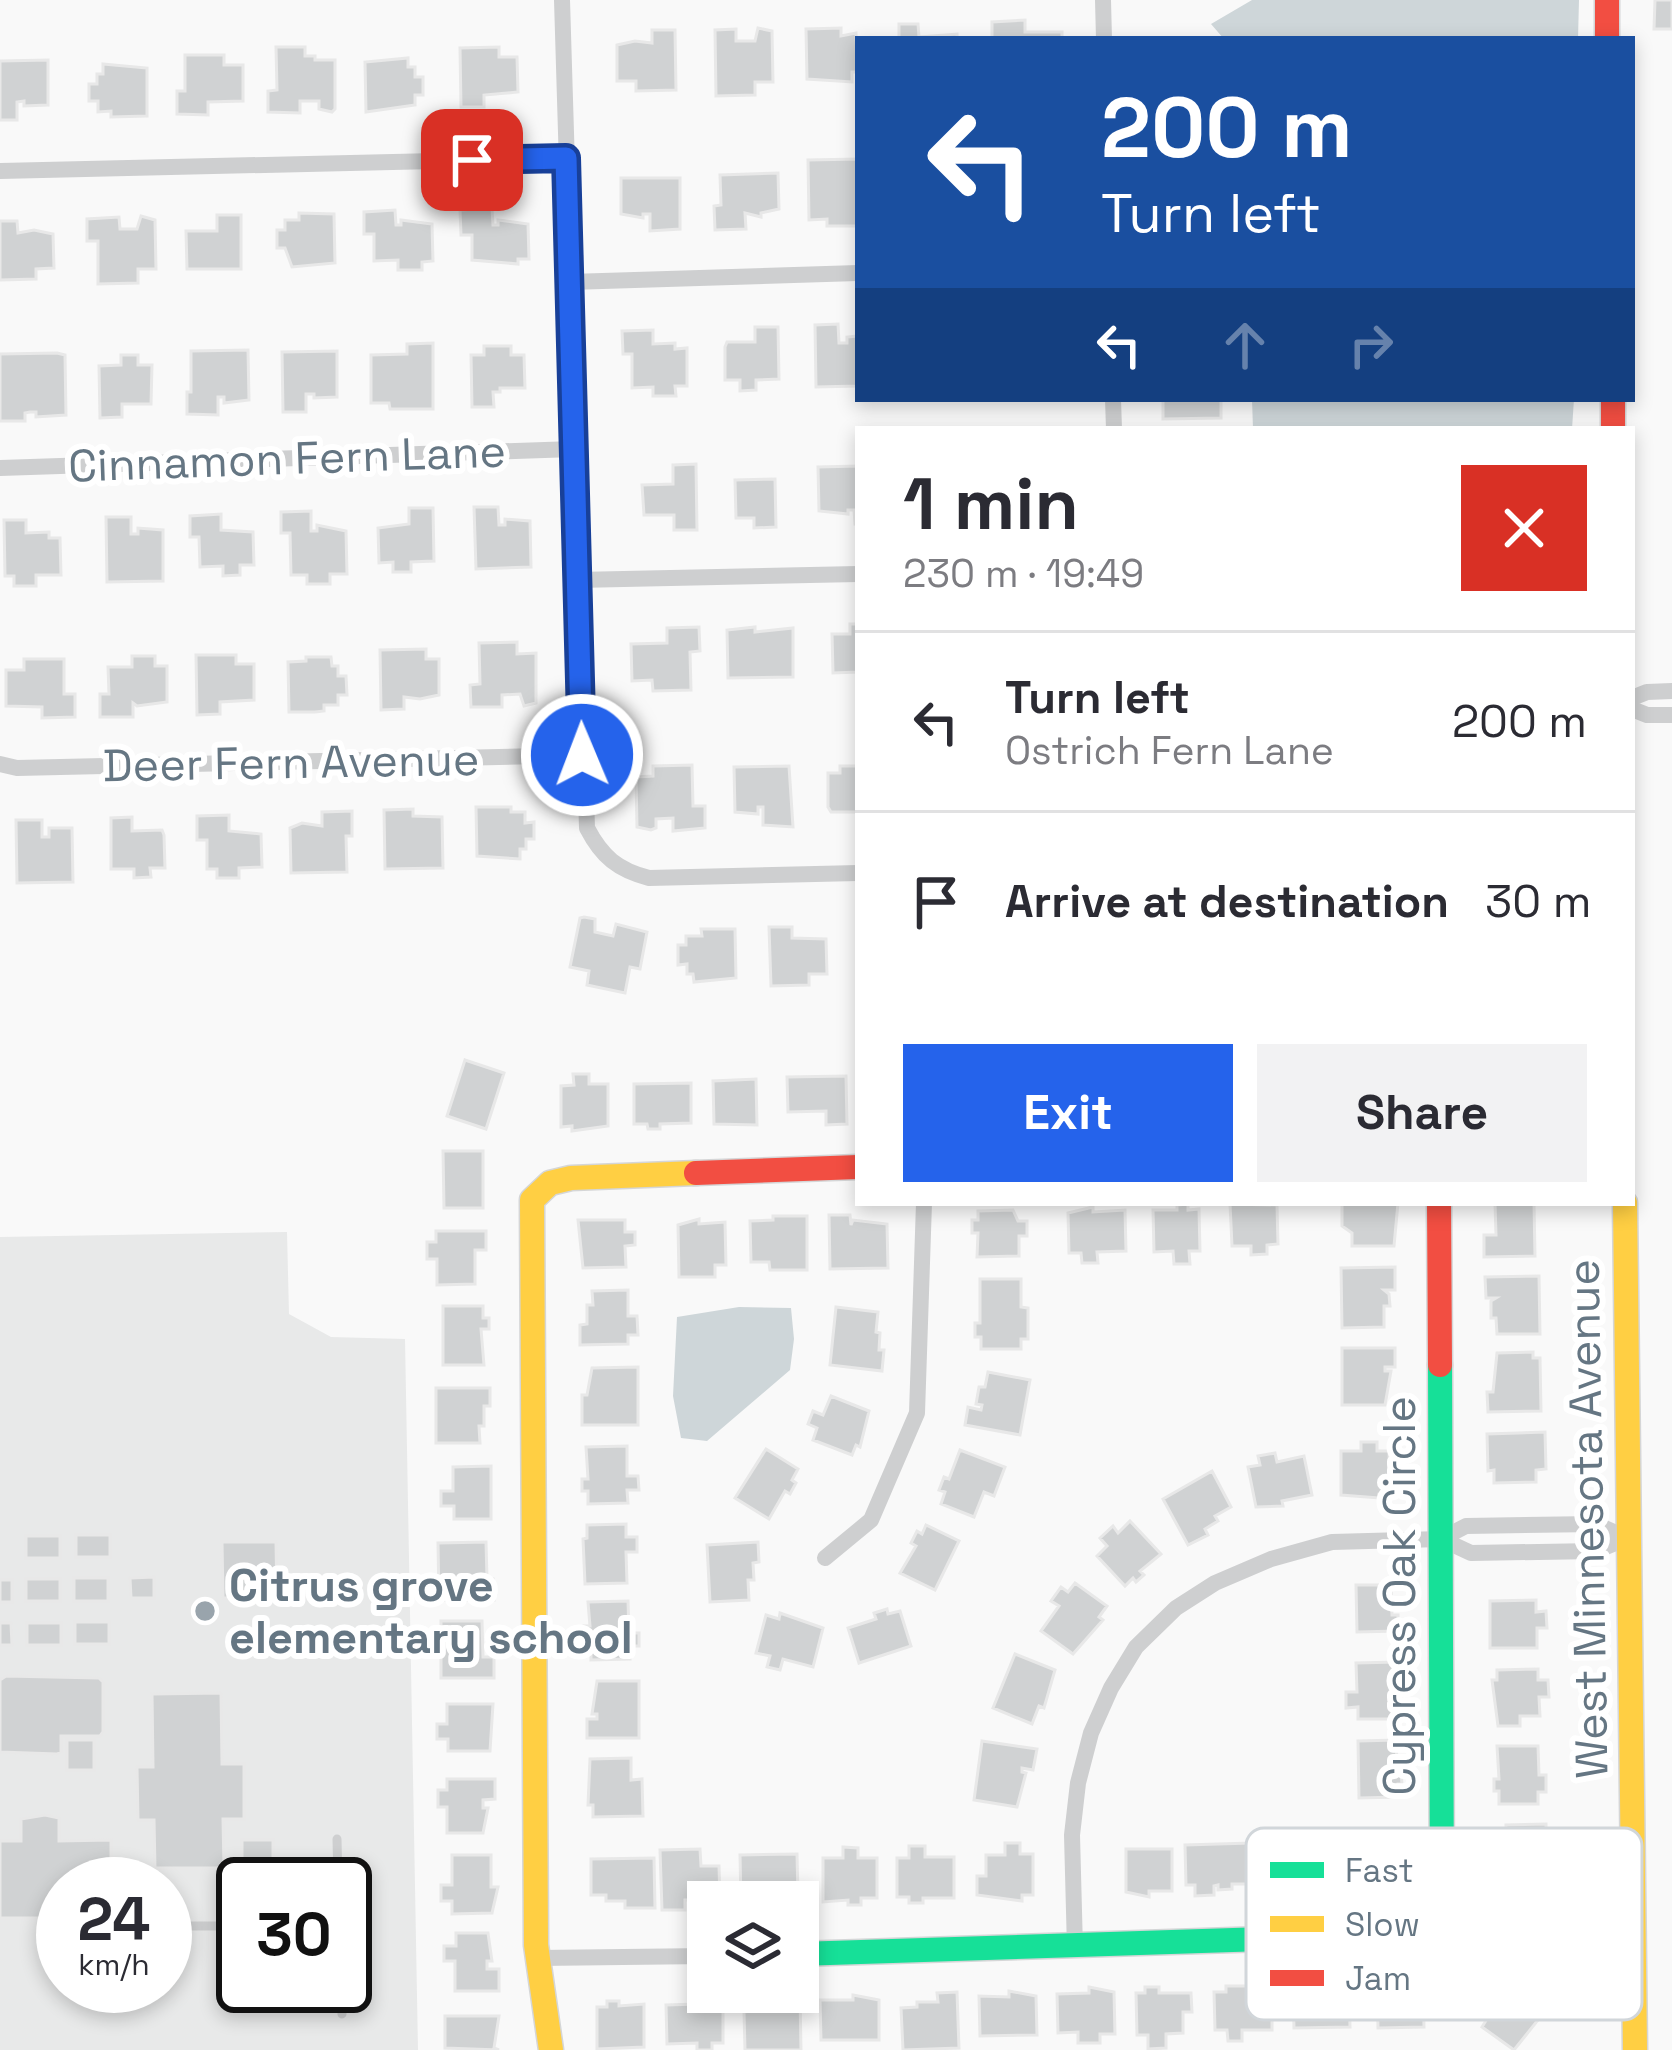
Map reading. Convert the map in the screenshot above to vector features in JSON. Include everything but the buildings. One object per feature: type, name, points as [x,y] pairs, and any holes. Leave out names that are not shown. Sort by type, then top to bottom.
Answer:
[{"type":"street","points":[[562,0],[587,828],[598,849],[622,871],[649,878],[855,873]]},
{"type":"street","points":[[1103,0],[1104,36]]},
{"type":"street","points":[[1607,0],[1607,36]]},
{"type":"street","points":[[0,171],[566,158]]},
{"type":"street","points":[[570,282],[855,273]]},
{"type":"street","name":"Cinnamon Fern Lane","points":[[0,468],[574,448]]},
{"type":"street","points":[[578,580],[855,574]]},
{"type":"street","points":[[1635,697],[1672,691]]},
{"type":"street","points":[[1635,710],[1672,715]]},
{"type":"street","name":"Deer Fern Avenue","points":[[0,764],[17,768],[582,755]]},
{"type":"street","points":[[550,2050],[538,1958],[532,1200],[550,1183],[572,1178],[855,1167]]},
{"type":"street","points":[[825,1558],[872,1520],[916,1413],[924,1206]]},
{"type":"street","name":"Cypress Oak Circle","points":[[1438,1206],[1442,1828]]},
{"type":"street","name":"West Minnesota Avenue","points":[[1625,1206],[1633,1828]]},
{"type":"street","points":[[1442,1539],[1466,1526],[1596,1523],[1628,1538]]},
{"type":"street","points":[[1075,1948],[1072,1835],[1078,1783],[1091,1733],[1136,1647],[1176,1608],[1215,1583],[1331,1541],[1442,1539],[1471,1553],[1596,1551],[1628,1538]]},
{"type":"street","name":"Cypress Oak Circle","points":[[819,1954],[1246,1941]]},
{"type":"street","points":[[538,1958],[687,1956]]},
{"type":"street","name":"West Minnesota Avenue","points":[[1636,2020],[1636,2050]]},
{"type":"lane","points":[[337,1839],[337,1857]]},
{"type":"shaded area","points":[[1252,0],[1579,0],[1578,36],[1221,36],[1211,24]]},
{"type":"shaded area","points":[[1252,402],[1574,402],[1572,426],[1253,426]]},
{"type":"shaded area","name":"Citrus grove elementary school","points":[[287,1232],[289,1314],[331,1337],[405,1339],[418,2050],[0,2050],[0,1237]]},
{"type":"shaded area","points":[[739,1307],[791,1308],[790,1370],[707,1441],[681,1438],[673,1396],[677,1317]]},
{"type":"traffic: fast","points":[[1440,1365],[1442,1828]]},
{"type":"traffic: fast","points":[[819,1953],[1246,1940]]},
{"type":"traffic: slow","points":[[551,2050],[536,1945],[532,1200],[550,1183],[571,1178],[696,1173]]},
{"type":"traffic: slow","points":[[1625,1206],[1632,1828]]},
{"type":"traffic: slow","points":[[1635,2020],[1635,2050]]},
{"type":"traffic: jam","points":[[1607,0],[1607,36]]},
{"type":"traffic: jam","points":[[1613,402],[1613,426]]},
{"type":"traffic: jam","points":[[696,1173],[855,1167]]},
{"type":"traffic: jam","points":[[1439,1206],[1440,1365]]},
{"type":"place","name":"Citrus grove elementary school","points":[[205,1611]]},
{"type":"route","points":[[472,160],[566,158],[582,755]]}]
